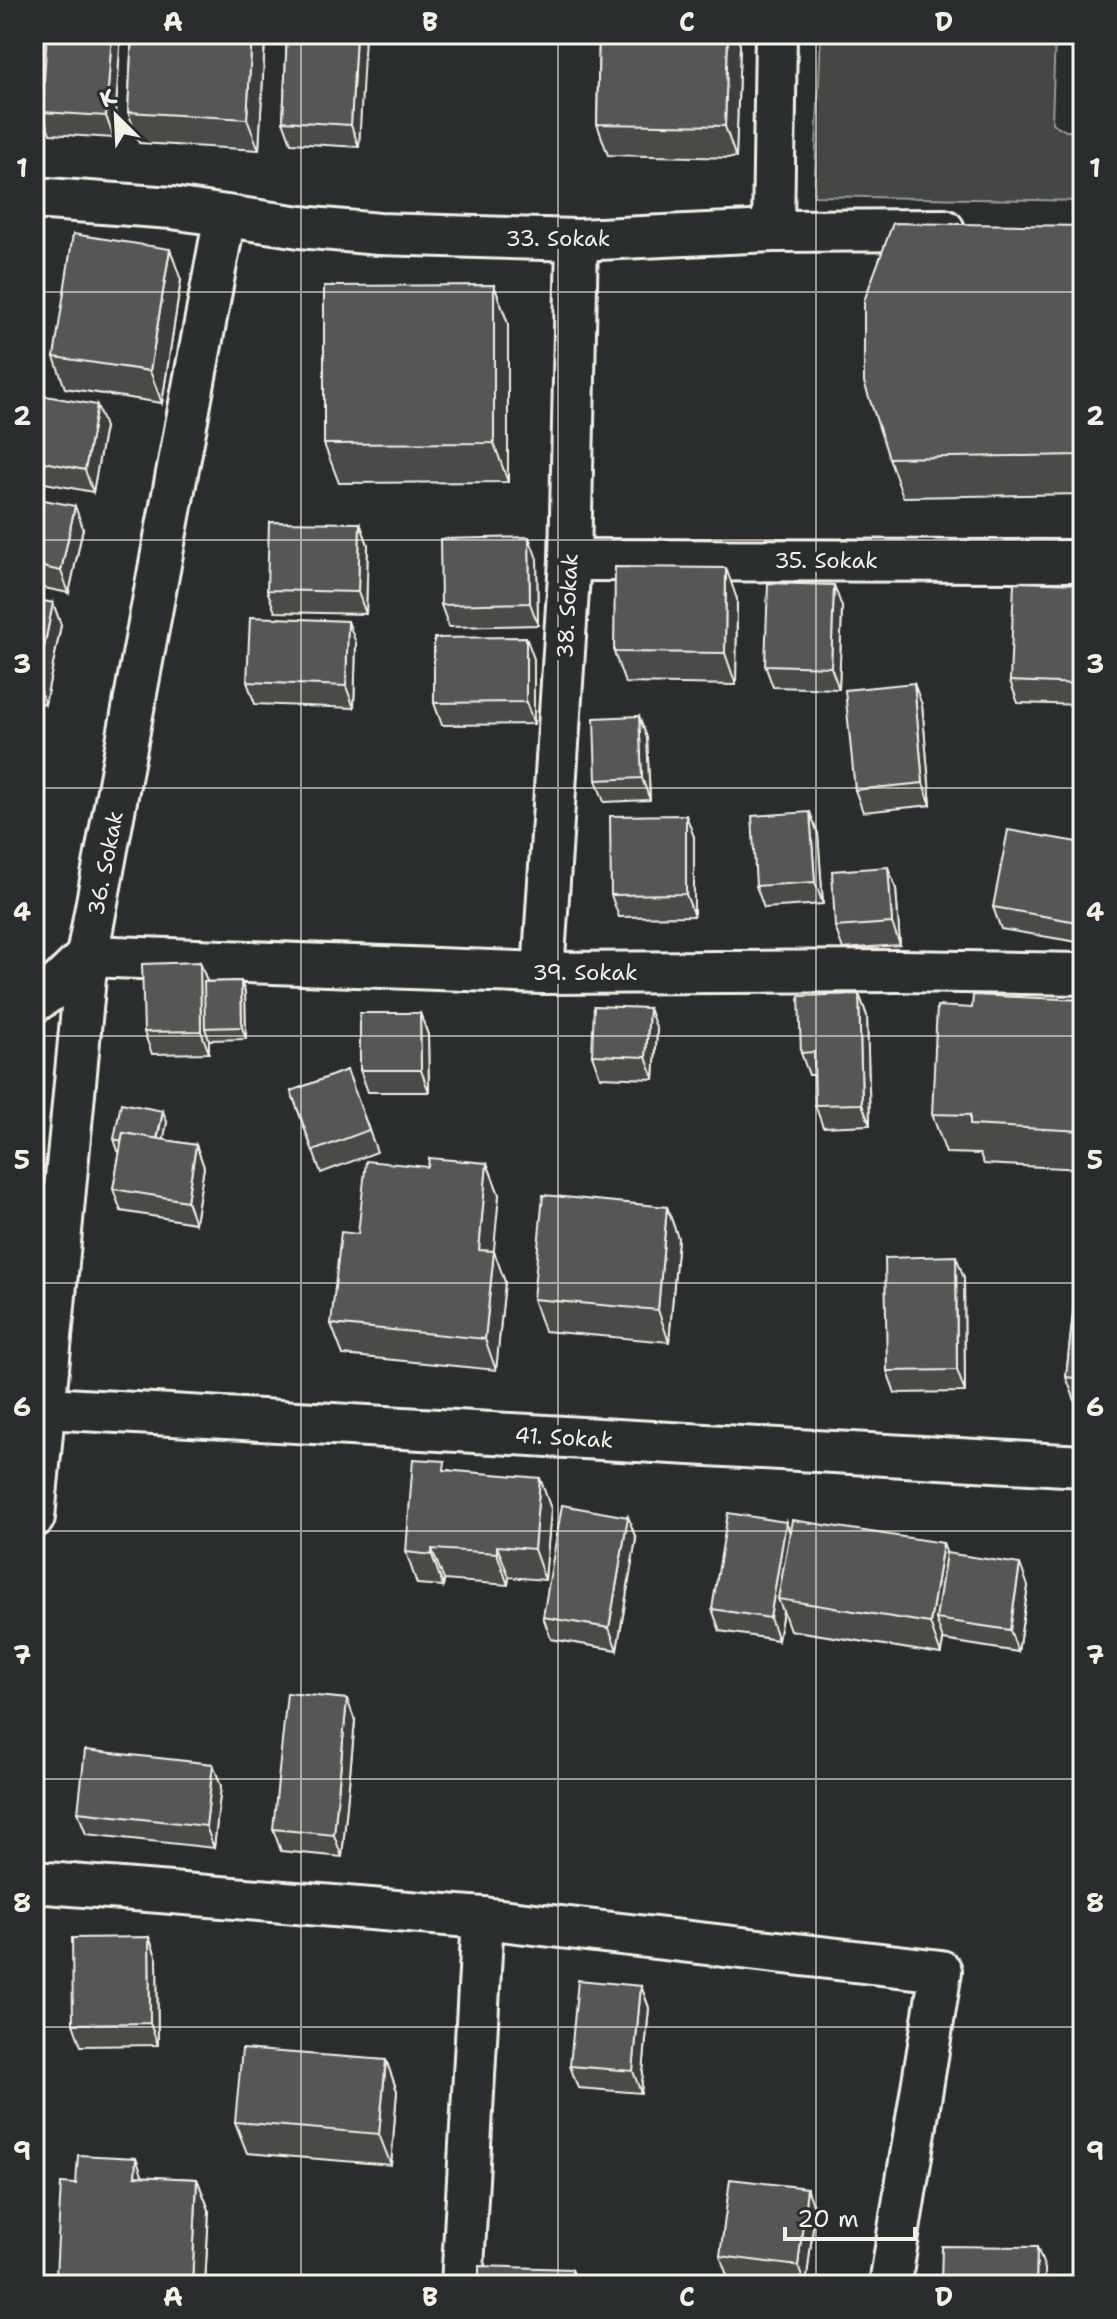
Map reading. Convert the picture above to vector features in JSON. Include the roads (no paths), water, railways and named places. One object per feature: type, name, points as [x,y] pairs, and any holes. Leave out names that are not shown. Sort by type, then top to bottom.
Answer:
[{"type":"street","points":[[773,231],[776,34]]},
{"type":"street","name":"33. Sokak","points":[[34,198],[81,200],[379,234],[577,240],[773,231],[975,230]]},
{"type":"street","name":"36. Sokak","points":[[34,1517],[87,956],[225,216]]},
{"type":"street","name":"38. Sokak","points":[[543,973],[570,560],[577,240]]},
{"type":"street","name":"35. Sokak","points":[[570,560],[1083,561]]},
{"type":"street","points":[[34,1002],[53,989],[87,956]]},
{"type":"street","name":"39. Sokak","points":[[87,956],[543,973],[900,971],[1083,974]]},
{"type":"street","name":"41. Sokak","points":[[46,1408],[1083,1466]]},
{"type":"street","points":[[34,1882],[483,1918],[941,1971],[890,2285]]},
{"type":"street","points":[[462,2285],[483,1918]]}]
